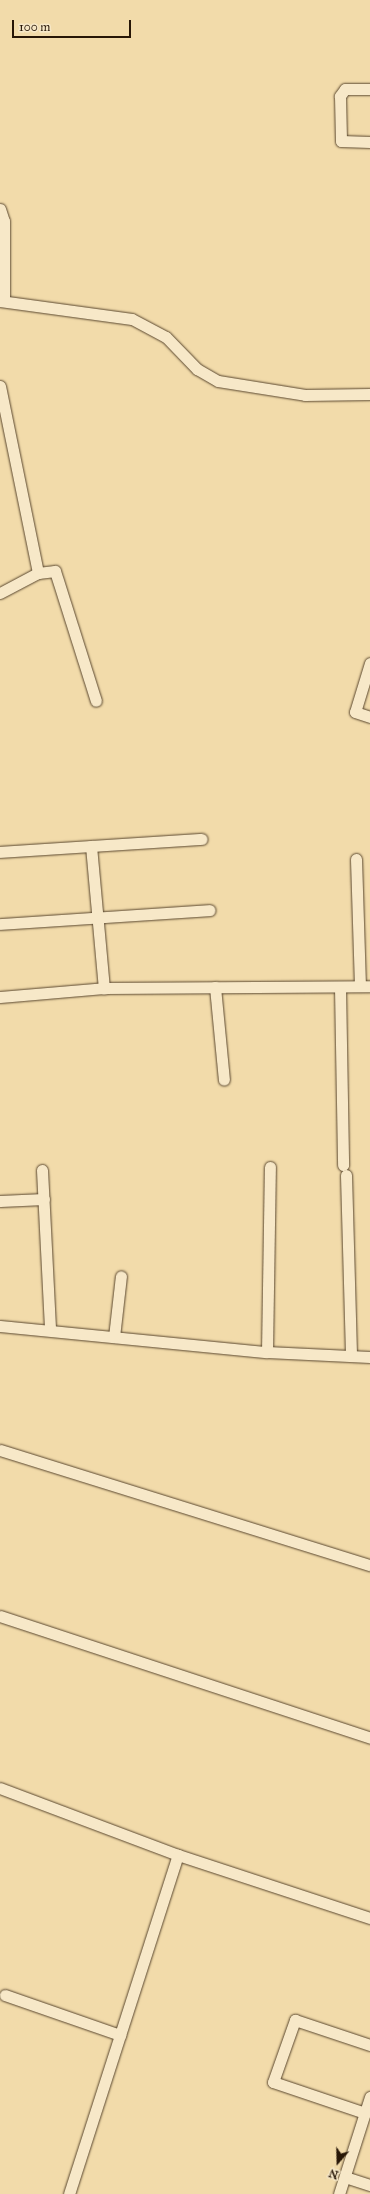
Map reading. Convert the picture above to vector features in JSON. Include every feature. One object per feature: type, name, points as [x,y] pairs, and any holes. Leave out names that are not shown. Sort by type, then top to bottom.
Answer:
[{"type":"street","points":[[370,88],[345,89],[340,96],[341,141],[370,142]]},
{"type":"street","points":[[0,209],[4,221],[2,301],[132,318],[166,337],[197,369],[218,381],[305,395],[370,394]]},
{"type":"street","points":[[0,386],[38,573]]},
{"type":"street","points":[[0,593],[38,573],[55,571],[96,701]]},
{"type":"street","points":[[370,663],[355,712],[370,717]]},
{"type":"street","points":[[0,852],[202,839]]},
{"type":"street","points":[[91,846],[104,988]]},
{"type":"street","points":[[0,997],[104,988],[365,986],[356,859]]},
{"type":"street","points":[[0,924],[210,910]]},
{"type":"street","points":[[214,987],[224,1080]]},
{"type":"street","points":[[340,987],[351,1356]]},
{"type":"street","points":[[267,1352],[270,1167]]},
{"type":"street","points":[[42,1170],[50,1330]]},
{"type":"street","points":[[0,1201],[44,1199]]},
{"type":"street","points":[[114,1337],[121,1276]]},
{"type":"street","points":[[0,1326],[267,1352],[370,1358]]},
{"type":"street","points":[[0,1450],[370,1565]]},
{"type":"street","points":[[0,1616],[370,1738]]},
{"type":"street","points":[[0,1788],[178,1855],[370,1918]]},
{"type":"street","points":[[69,2194],[178,1855]]},
{"type":"street","points":[[5,1995],[120,2035]]},
{"type":"street","points":[[365,2113],[273,2082],[295,2020],[370,2045]]},
{"type":"street","points":[[339,2194],[370,2097]]},
{"type":"street","points":[[345,2177],[370,2184]]}]
